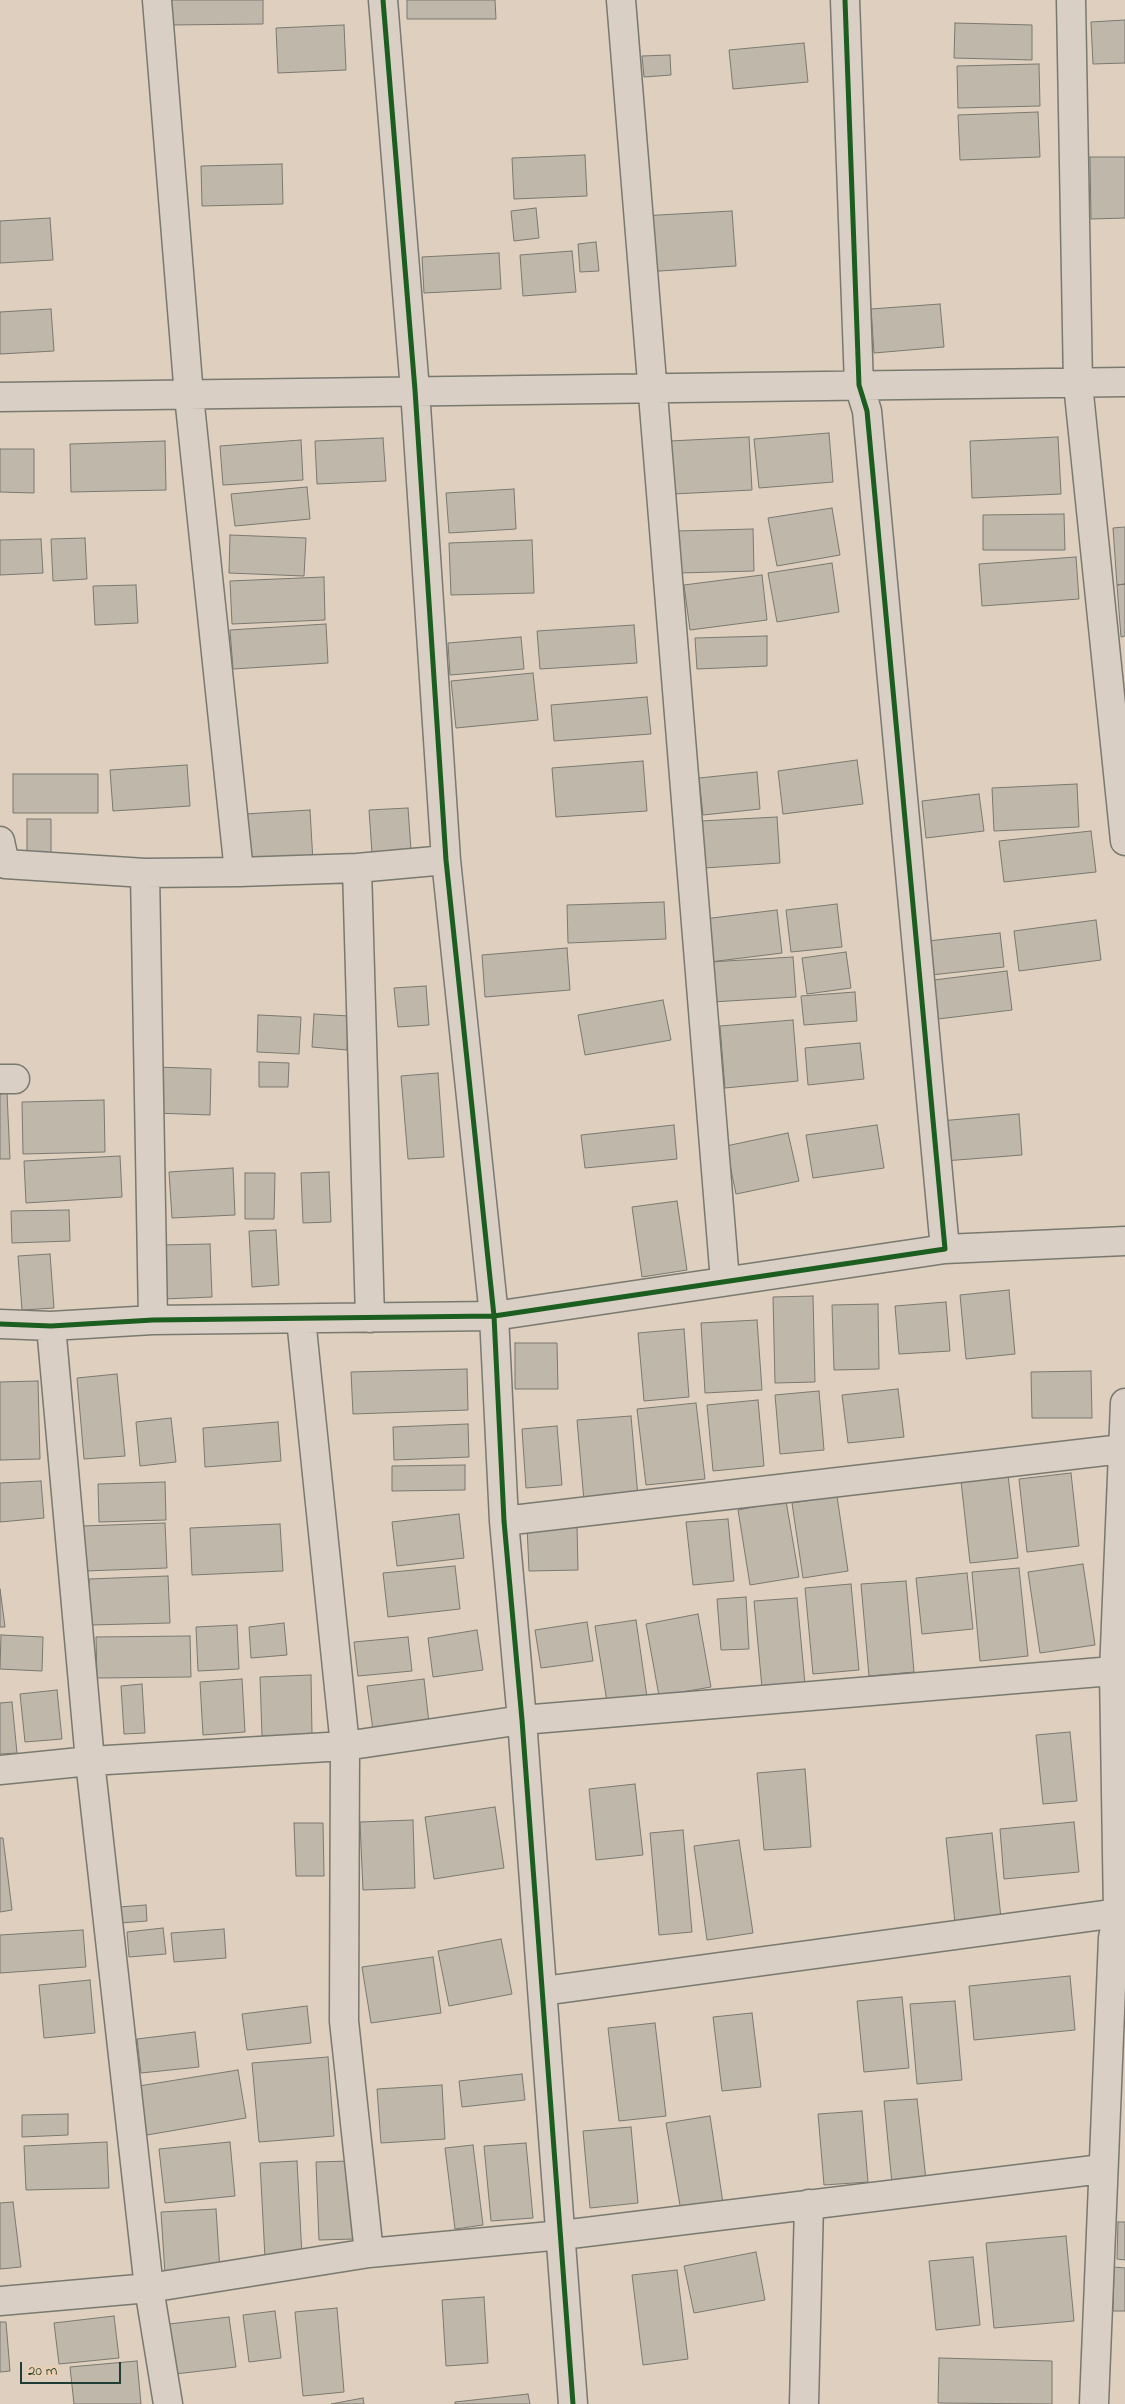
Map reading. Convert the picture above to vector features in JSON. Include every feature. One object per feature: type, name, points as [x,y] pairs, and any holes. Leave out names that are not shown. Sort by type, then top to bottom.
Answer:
[{"type":"street","points":[[157,0],[189,396],[239,872]]},
{"type":"street","points":[[383,0],[414,390],[446,860],[494,1316],[504,1521],[522,1720],[562,2235],[573,2404]]},
{"type":"street","points":[[621,0],[725,1281]]},
{"type":"street","points":[[845,0],[859,385],[868,421],[945,1249]]},
{"type":"street","points":[[1071,0],[1078,384],[1125,841]]},
{"type":"street","points":[[0,397],[189,396],[414,390],[652,390],[1125,382]]},
{"type":"street","points":[[0,841],[4,864],[146,873],[358,868],[446,860]]},
{"type":"street","points":[[358,868],[370,1318]]},
{"type":"street","points":[[146,873],[153,1320]]},
{"type":"street","points":[[0,1324],[51,1326],[153,1320],[494,1316],[945,1249],[1125,1241]]},
{"type":"street","points":[[301,1319],[344,1746],[344,2022],[369,2253]]},
{"type":"street","points":[[51,1326],[90,1762],[149,2288],[168,2404]]},
{"type":"street","points":[[1094,2404],[1102,2169],[1113,1938],[1118,1913],[1122,1450],[1125,1403]]},
{"type":"street","points":[[504,1521],[1122,1450]]},
{"type":"street","points":[[0,1770],[90,1762],[344,1746],[522,1720],[1120,1671]]},
{"type":"street","points":[[543,1991],[1118,1913]]},
{"type":"street","points":[[0,2301],[149,2288],[369,2253],[562,2235],[1102,2169]]},
{"type":"street","points":[[804,2404],[809,2204]]},
{"type":"building","points":[[170,0],[263,0],[263,24],[170,25]]},
{"type":"building","points":[[407,0],[495,0],[496,19],[407,19]]},
{"type":"building","points":[[1125,20],[1125,63],[1093,64],[1091,22]]},
{"type":"building","points":[[955,23],[1032,25],[1032,60],[954,58]]},
{"type":"building","points":[[344,25],[346,70],[278,73],[276,28]]},
{"type":"building","points":[[804,43],[808,82],[733,89],[729,50]]},
{"type":"building","points":[[670,55],[671,75],[644,77],[642,56]]},
{"type":"building","points":[[1039,64],[1040,106],[958,108],[957,66]]},
{"type":"building","points":[[1038,112],[1040,157],[960,160],[958,115]]},
{"type":"building","points":[[585,155],[587,196],[514,199],[512,158]]},
{"type":"building","points":[[1090,157],[1125,157],[1125,218],[1091,219]]},
{"type":"building","points":[[282,164],[283,204],[202,206],[201,166]]},
{"type":"building","points":[[536,208],[539,238],[514,241],[511,211]]},
{"type":"building","points":[[732,211],[736,266],[645,272],[641,216]]},
{"type":"building","points":[[50,218],[53,260],[0,263],[0,221]]},
{"type":"building","points":[[596,242],[599,271],[580,272],[578,244]]},
{"type":"building","points":[[572,251],[576,292],[523,296],[520,255]]},
{"type":"building","points":[[499,253],[501,289],[424,293],[422,257]]},
{"type":"building","points":[[940,304],[944,347],[874,353],[871,309]]},
{"type":"building","points":[[51,309],[54,351],[0,354],[0,312]]},
{"type":"building","points":[[829,433],[833,482],[759,488],[754,439]]},
{"type":"building","points":[[749,437],[752,490],[673,494],[670,441]]},
{"type":"building","points":[[1058,437],[1061,494],[972,498],[970,441]]},
{"type":"building","points":[[383,438],[386,481],[317,484],[315,441]]},
{"type":"building","points":[[301,440],[303,480],[223,485],[220,446]]},
{"type":"building","points":[[165,441],[166,490],[71,492],[70,444]]},
{"type":"building","points":[[0,449],[34,449],[34,493],[0,492]]},
{"type":"building","points":[[307,487],[310,519],[235,526],[231,494]]},
{"type":"building","points":[[514,489],[516,529],[449,533],[446,493]]},
{"type":"building","points":[[832,508],[840,555],[777,566],[768,518]]},
{"type":"building","points":[[1064,514],[1065,550],[983,550],[983,515]]},
{"type":"building","points":[[1125,527],[1125,584],[1117,585],[1113,528]]},
{"type":"building","points":[[753,529],[754,571],[679,573],[678,531]]},
{"type":"building","points":[[230,535],[306,538],[304,576],[229,573]]},
{"type":"building","points":[[85,538],[87,579],[53,581],[51,539]]},
{"type":"building","points":[[41,539],[43,573],[0,575],[0,540]]},
{"type":"building","points":[[532,540],[534,593],[451,595],[449,543]]},
{"type":"building","points":[[1076,557],[1079,599],[982,606],[979,564]]},
{"type":"building","points":[[832,563],[839,612],[777,622],[768,573]]},
{"type":"building","points":[[762,575],[767,620],[690,630],[684,585]]},
{"type":"building","points":[[324,577],[325,620],[232,624],[230,581]]},
{"type":"building","points":[[1125,584],[1125,636],[1121,637],[1117,585]]},
{"type":"building","points":[[136,585],[138,623],[95,625],[93,586]]},
{"type":"building","points":[[326,624],[328,663],[233,669],[230,630]]},
{"type":"building","points":[[634,625],[637,663],[540,669],[537,631]]},
{"type":"building","points":[[767,636],[767,666],[697,669],[695,638]]},
{"type":"building","points":[[521,637],[524,669],[450,675],[448,643]]},
{"type":"building","points":[[533,673],[538,720],[456,728],[451,681]]},
{"type":"building","points":[[647,697],[651,734],[554,741],[551,705]]},
{"type":"building","points":[[857,760],[863,804],[783,814],[778,771]]},
{"type":"building","points":[[643,761],[647,811],[556,817],[552,768]]},
{"type":"building","points":[[187,765],[190,806],[113,811],[110,770]]},
{"type":"building","points":[[757,772],[760,809],[703,815],[699,778]]},
{"type":"building","points":[[13,774],[98,774],[98,813],[13,813]]},
{"type":"building","points":[[1077,784],[1079,827],[994,831],[992,788]]},
{"type":"building","points":[[979,794],[984,831],[926,838],[922,801]]},
{"type":"building","points":[[408,808],[411,850],[372,853],[369,810]]},
{"type":"building","points":[[310,810],[313,862],[248,866],[245,814]]},
{"type":"building","points":[[777,817],[780,863],[704,868],[701,821]]},
{"type":"building","points":[[27,819],[51,819],[51,855],[27,855]]},
{"type":"building","points":[[1091,831],[1096,872],[1004,882],[999,841]]},
{"type":"building","points":[[664,902],[666,939],[568,943],[567,905]]},
{"type":"building","points":[[837,904],[842,947],[791,952],[786,910]]},
{"type":"building","points":[[777,910],[782,953],[710,962],[704,919]]},
{"type":"building","points":[[1096,920],[1101,960],[1019,971],[1014,931]]},
{"type":"building","points":[[1000,933],[1004,967],[931,975],[928,941]]},
{"type":"building","points":[[567,948],[570,990],[485,997],[482,955]]},
{"type":"building","points":[[846,952],[851,988],[807,994],[802,958]]},
{"type":"building","points":[[793,957],[796,997],[712,1002],[710,962]]},
{"type":"building","points":[[1007,971],[1012,1010],[938,1019],[934,980]]},
{"type":"building","points":[[426,986],[429,1025],[398,1027],[394,988]]},
{"type":"building","points":[[855,992],[857,1021],[804,1025],[801,996]]},
{"type":"building","points":[[663,1000],[671,1040],[585,1055],[578,1015]]},
{"type":"building","points":[[314,1014],[349,1016],[347,1050],[312,1047]]},
{"type":"building","points":[[258,1015],[301,1017],[299,1054],[257,1052]]},
{"type":"building","points":[[793,1020],[798,1081],[725,1088],[720,1026]]},
{"type":"building","points":[[860,1043],[864,1079],[808,1085],[805,1048]]},
{"type":"building","points":[[259,1062],[289,1063],[288,1087],[259,1087]]},
{"type":"building","points":[[156,1067],[211,1069],[210,1115],[155,1113]]},
{"type":"building","points":[[438,1073],[444,1157],[408,1159],[401,1076]]},
{"type":"building","points":[[7,1093],[10,1159],[0,1159],[0,1094]]},
{"type":"building","points":[[104,1100],[105,1152],[23,1154],[22,1102]]},
{"type":"building","points":[[1019,1114],[1022,1155],[944,1161],[940,1121]]},
{"type":"building","points":[[674,1125],[677,1159],[585,1168],[581,1135]]},
{"type":"building","points":[[877,1125],[884,1168],[813,1178],[806,1135]]},
{"type":"building","points":[[788,1133],[799,1181],[736,1194],[726,1146]]},
{"type":"building","points":[[120,1156],[122,1197],[26,1203],[24,1161]]},
{"type":"building","points":[[233,1168],[235,1215],[172,1218],[169,1172]]},
{"type":"building","points":[[329,1172],[331,1222],[303,1223],[301,1173]]},
{"type":"building","points":[[245,1173],[275,1173],[274,1219],[245,1219]]},
{"type":"building","points":[[677,1201],[687,1270],[642,1277],[632,1207]]},
{"type":"building","points":[[69,1210],[70,1241],[12,1243],[11,1211]]},
{"type":"building","points":[[276,1230],[279,1285],[252,1287],[249,1231]]},
{"type":"building","points":[[210,1244],[212,1297],[163,1299],[162,1245]]},
{"type":"building","points":[[50,1254],[54,1308],[22,1310],[18,1256]]},
{"type":"building","points":[[1009,1290],[1015,1354],[966,1359],[960,1295]]},
{"type":"building","points":[[813,1296],[815,1382],[775,1383],[773,1297]]},
{"type":"building","points":[[946,1302],[950,1351],[899,1354],[895,1306]]},
{"type":"building","points":[[878,1304],[879,1369],[834,1370],[832,1305]]},
{"type":"building","points":[[757,1320],[762,1390],[705,1393],[701,1323]]},
{"type":"building","points":[[684,1329],[689,1397],[644,1401],[638,1333]]},
{"type":"building","points":[[515,1343],[557,1343],[558,1389],[515,1389]]},
{"type":"building","points":[[467,1369],[468,1410],[353,1414],[351,1372]]},
{"type":"building","points":[[1091,1371],[1092,1418],[1032,1418],[1031,1372]]},
{"type":"building","points":[[117,1374],[125,1456],[84,1459],[77,1378]]},
{"type":"building","points":[[38,1381],[40,1459],[0,1460],[0,1382]]},
{"type":"building","points":[[898,1389],[904,1437],[848,1443],[842,1395]]},
{"type":"building","points":[[819,1391],[824,1450],[780,1454],[775,1395]]},
{"type":"building","points":[[758,1400],[764,1466],[713,1471],[707,1405]]},
{"type":"building","points":[[696,1403],[705,1479],[646,1485],[637,1409]]},
{"type":"building","points":[[631,1416],[638,1497],[584,1501],[577,1420]]},
{"type":"building","points":[[171,1418],[176,1462],[140,1466],[136,1422]]},
{"type":"building","points":[[278,1422],[281,1461],[205,1467],[203,1428]]},
{"type":"building","points":[[468,1424],[469,1457],[394,1460],[393,1427]]},
{"type":"building","points":[[557,1426],[562,1485],[526,1488],[522,1429]]},
{"type":"building","points":[[465,1465],[465,1490],[392,1491],[392,1466]]},
{"type":"building","points":[[1071,1473],[1079,1546],[1027,1552],[1019,1479]]},
{"type":"building","points":[[1008,1475],[1018,1558],[970,1563],[961,1481]]},
{"type":"building","points":[[41,1481],[44,1518],[0,1522],[0,1483]]},
{"type":"building","points":[[165,1482],[166,1520],[99,1522],[98,1484]]},
{"type":"building","points":[[837,1496],[848,1571],[803,1578],[792,1503]]},
{"type":"building","points":[[786,1501],[799,1577],[750,1585],[738,1510]]},
{"type":"building","points":[[459,1514],[464,1558],[397,1566],[392,1522]]},
{"type":"building","points":[[728,1519],[734,1581],[693,1585],[686,1522]]},
{"type":"building","points":[[165,1523],[167,1568],[85,1571],[83,1526]]},
{"type":"building","points":[[280,1524],[283,1571],[192,1575],[190,1528]]},
{"type":"building","points":[[577,1525],[578,1570],[529,1571],[527,1526]]},
{"type":"building","points":[[1083,1564],[1095,1645],[1040,1653],[1028,1572]]},
{"type":"building","points":[[455,1566],[460,1609],[388,1617],[383,1573]]},
{"type":"building","points":[[1019,1568],[1028,1656],[980,1661],[972,1572]]},
{"type":"building","points":[[967,1573],[973,1629],[922,1634],[916,1578]]},
{"type":"building","points":[[168,1576],[170,1623],[90,1625],[89,1579]]},
{"type":"building","points":[[906,1581],[914,1672],[869,1676],[861,1584]]},
{"type":"building","points":[[851,1584],[859,1670],[813,1674],[805,1588]]},
{"type":"building","points":[[0,1589],[5,1627],[0,1627]]},
{"type":"building","points":[[746,1597],[749,1649],[721,1650],[717,1599]]},
{"type":"building","points":[[797,1598],[805,1684],[762,1688],[754,1601]]},
{"type":"building","points":[[698,1614],[711,1687],[659,1696],[646,1624]]},
{"type":"building","points":[[636,1620],[647,1697],[607,1702],[595,1626]]},
{"type":"building","points":[[587,1622],[593,1661],[541,1668],[535,1630]]},
{"type":"building","points":[[284,1623],[287,1655],[251,1658],[249,1627]]},
{"type":"building","points":[[237,1625],[239,1669],[198,1671],[196,1627]]},
{"type":"building","points":[[477,1630],[483,1670],[433,1677],[428,1638]]},
{"type":"building","points":[[1,1635],[43,1637],[42,1671],[0,1669]]},
{"type":"building","points":[[190,1636],[191,1677],[97,1678],[96,1637]]},
{"type":"building","points":[[408,1637],[412,1671],[358,1676],[354,1642]]},
{"type":"building","points":[[311,1675],[312,1735],[262,1736],[260,1677]]},
{"type":"building","points":[[242,1679],[245,1732],[203,1735],[200,1682]]},
{"type":"building","points":[[424,1679],[429,1723],[373,1730],[367,1686]]},
{"type":"building","points":[[142,1684],[145,1733],[124,1734],[121,1686]]},
{"type":"building","points":[[57,1690],[62,1739],[25,1742],[20,1694]]},
{"type":"building","points":[[12,1702],[17,1753],[0,1754],[0,1703]]},
{"type":"building","points":[[1070,1732],[1077,1801],[1043,1804],[1036,1735]]},
{"type":"building","points":[[805,1769],[811,1847],[764,1850],[757,1773]]},
{"type":"building","points":[[635,1784],[643,1855],[596,1860],[589,1789]]},
{"type":"building","points":[[495,1807],[504,1868],[434,1879],[425,1817]]},
{"type":"building","points":[[413,1820],[415,1888],[363,1890],[360,1822]]},
{"type":"building","points":[[1074,1822],[1079,1872],[1004,1879],[1000,1829]]},
{"type":"building","points":[[294,1823],[323,1823],[324,1876],[296,1876]]},
{"type":"building","points":[[683,1830],[692,1932],[659,1935],[650,1833]]},
{"type":"building","points":[[992,1833],[1001,1918],[955,1923],[946,1838]]},
{"type":"building","points":[[0,1838],[3,1838],[12,1910],[0,1912]]},
{"type":"building","points":[[739,1840],[753,1933],[707,1940],[694,1846]]},
{"type":"building","points":[[146,1905],[147,1921],[121,1923],[119,1907]]},
{"type":"building","points":[[163,1928],[166,1954],[129,1957],[127,1932]]},
{"type":"building","points":[[224,1929],[226,1958],[174,1962],[171,1933]]},
{"type":"building","points":[[83,1930],[86,1967],[0,1973],[0,1935]]},
{"type":"building","points":[[501,1939],[512,1994],[449,2006],[438,1951]]},
{"type":"building","points":[[433,1957],[441,2013],[371,2023],[362,1967]]},
{"type":"building","points":[[1070,1976],[1075,2030],[974,2040],[969,1986]]},
{"type":"building","points":[[90,1980],[95,2033],[44,2038],[39,1985]]},
{"type":"building","points":[[902,1997],[909,2068],[864,2072],[857,2001]]},
{"type":"building","points":[[955,2001],[962,2080],[917,2084],[910,2004]]},
{"type":"building","points":[[307,2006],[311,2043],[247,2050],[242,2014]]},
{"type":"building","points":[[752,2013],[761,2087],[722,2091],[713,2017]]},
{"type":"building","points":[[655,2023],[666,2116],[619,2121],[608,2028]]},
{"type":"building","points":[[195,2032],[199,2067],[141,2073],[137,2039]]},
{"type":"building","points":[[328,2057],[334,2136],[259,2142],[252,2063]]},
{"type":"building","points":[[238,2070],[246,2118],[147,2135],[139,2086]]},
{"type":"building","points":[[522,2074],[525,2100],[462,2107],[459,2081]]},
{"type":"building","points":[[442,2085],[445,2139],[381,2143],[377,2089]]},
{"type":"building","points":[[917,2099],[926,2180],[892,2184],[884,2101]]},
{"type":"building","points":[[862,2111],[868,2182],[824,2185],[818,2114]]},
{"type":"building","points":[[68,2114],[68,2135],[22,2137],[22,2115]]},
{"type":"building","points":[[710,2116],[724,2210],[682,2217],[666,2123]]},
{"type":"building","points":[[631,2127],[638,2203],[590,2208],[583,2131]]},
{"type":"building","points":[[107,2142],[109,2188],[26,2190],[24,2146]]},
{"type":"building","points":[[230,2142],[235,2196],[165,2203],[159,2149]]},
{"type":"building","points":[[526,2143],[533,2218],[491,2221],[484,2146]]},
{"type":"building","points":[[473,2145],[483,2225],[455,2229],[445,2148]]},
{"type":"building","points":[[297,2161],[302,2256],[265,2258],[260,2163]]},
{"type":"building","points":[[350,2161],[354,2239],[319,2240],[316,2162]]},
{"type":"building","points":[[13,2202],[21,2267],[0,2269],[0,2203]]},
{"type":"building","points":[[216,2209],[220,2271],[165,2274],[161,2212]]},
{"type":"building","points":[[1118,2222],[1125,2222],[1125,2260],[1117,2259]]},
{"type":"building","points":[[1066,2236],[1074,2321],[994,2328],[986,2243]]},
{"type":"building","points":[[756,2252],[765,2300],[694,2313],[684,2266]]},
{"type":"building","points":[[973,2257],[980,2325],[936,2330],[929,2261]]},
{"type":"building","points":[[1114,2267],[1125,2268],[1125,2311],[1113,2311]]},
{"type":"building","points":[[677,2270],[688,2359],[643,2365],[632,2275]]},
{"type":"building","points":[[484,2297],[488,2363],[446,2366],[442,2300]]},
{"type":"building","points":[[337,2308],[344,2392],[303,2396],[295,2312]]},
{"type":"building","points":[[275,2311],[281,2358],[249,2362],[243,2315]]},
{"type":"building","points":[[114,2316],[119,2358],[59,2364],[54,2323]]},
{"type":"building","points":[[229,2317],[236,2367],[175,2374],[169,2324]]},
{"type":"building","points":[[0,2322],[6,2322],[10,2371],[0,2372]]},
{"type":"building","points":[[939,2358],[1052,2361],[1052,2404],[938,2403]]},
{"type":"building","points":[[137,2361],[141,2404],[74,2404],[70,2367]]},
{"type":"building","points":[[528,2394],[530,2404],[455,2404],[455,2402]]},
{"type":"building","points":[[363,2398],[364,2404],[331,2404]]},
{"type":"cycle path","points":[[383,0],[415,390],[446,860],[494,1316],[504,1521],[522,1720],[573,2404]]},
{"type":"cycle path","points":[[0,1324],[51,1326],[153,1320],[494,1316],[945,1249],[867,411],[859,385],[845,0]]}]
